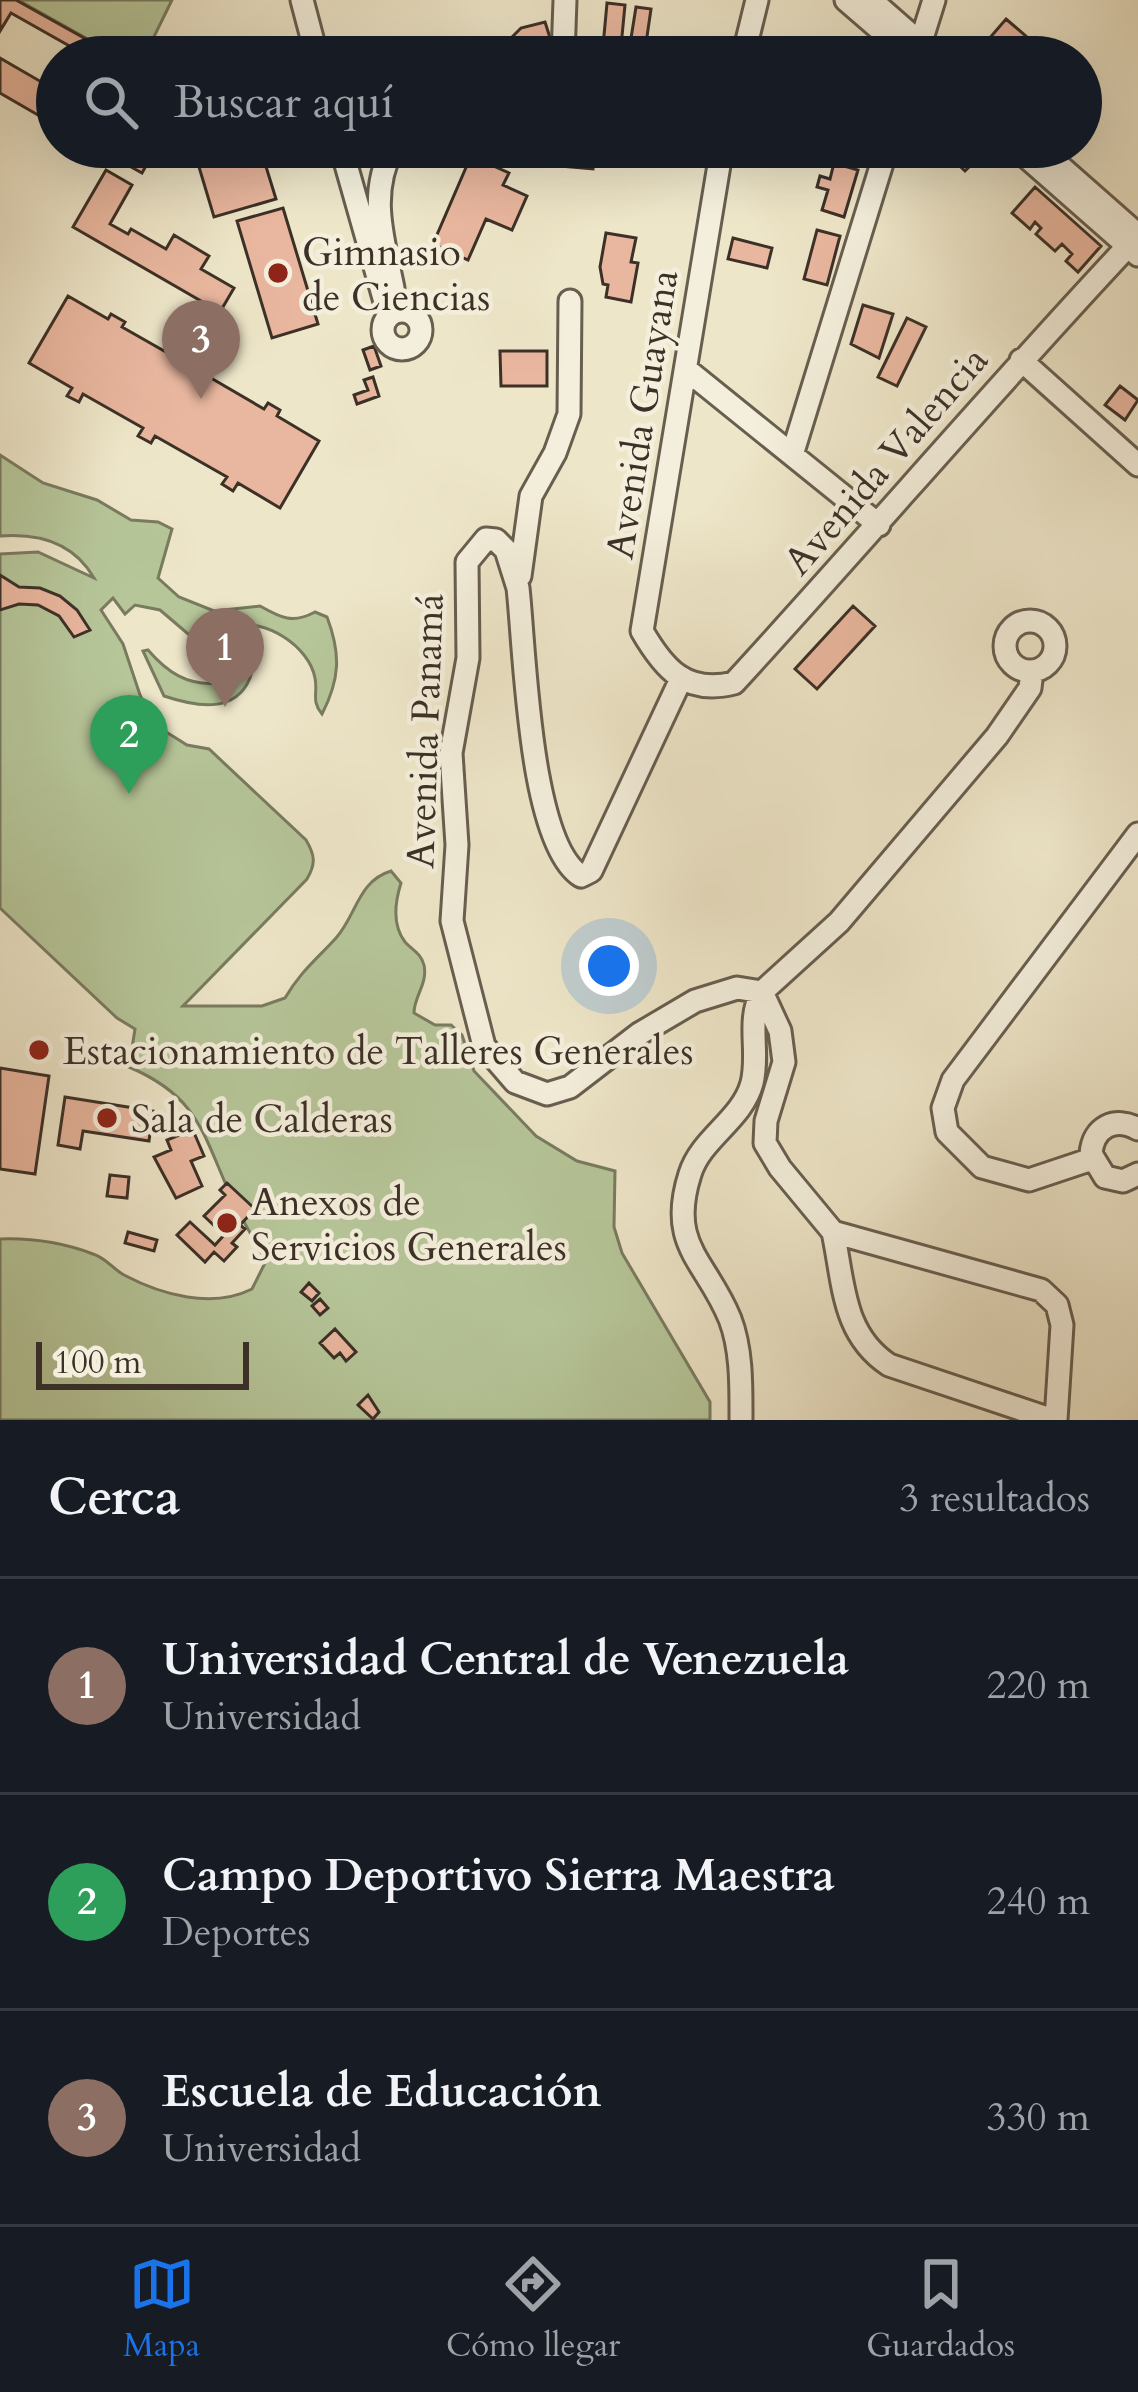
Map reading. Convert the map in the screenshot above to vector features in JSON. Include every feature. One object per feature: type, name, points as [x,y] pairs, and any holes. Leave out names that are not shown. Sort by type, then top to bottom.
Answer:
[{"type":"street","points":[[302,0],[311,36]]},
{"type":"street","points":[[564,36],[565,0]]},
{"type":"street","points":[[748,36],[757,0]]},
{"type":"street","points":[[846,0],[896,36]]},
{"type":"street","points":[[871,0],[904,36]]},
{"type":"street","points":[[925,36],[934,0]]},
{"type":"street","points":[[348,168],[394,314],[376,208],[384,168]]},
{"type":"street","name":"Avenida Guayana","points":[[681,679],[661,663],[642,631],[718,168]]},
{"type":"street","points":[[792,455],[881,168]]},
{"type":"street","points":[[1041,168],[1135,245]]},
{"type":"street","points":[[1060,168],[1135,245]]},
{"type":"street","name":"Avenida Valencia","points":[[681,679],[715,688],[734,682],[879,525],[1021,360],[1135,245]]},
{"type":"street","points":[[518,588],[531,496],[569,414],[570,301]]},
{"type":"street","points":[[1021,360],[1138,465]]},
{"type":"street","points":[[687,370],[879,525]]},
{"type":"street","name":"Avenida Panamá","points":[[681,679],[591,871],[581,876],[570,870],[560,854],[542,803],[511,561],[500,542],[490,539],[470,556],[466,568],[468,658],[451,772],[457,844],[452,920],[484,1046],[515,1082],[548,1094],[570,1087],[639,1034],[695,1001],[737,988],[762,992]]},
{"type":"street","points":[[741,1420],[737,1350],[730,1320],[684,1239],[683,1210],[698,1154],[744,1102],[752,1081],[753,1009],[762,992],[839,922],[997,736],[1030,688],[1032,671]]},
{"type":"street","points":[[1092,1159],[1029,1180],[982,1167],[947,1132],[943,1108],[952,1080],[1138,834]]},
{"type":"street","points":[[762,992],[780,1031],[784,1062],[766,1121],[765,1143],[779,1168],[833,1232],[853,1329],[869,1352],[889,1366],[1055,1420],[1062,1325],[1057,1305],[1041,1290],[833,1232]]},
{"type":"street","points":[[1138,1130],[1121,1123],[1102,1128],[1091,1144],[1098,1171],[1114,1180],[1138,1174]]},
{"type":"green space","points":[[18,0],[172,0],[154,36],[82,36]]},
{"type":"green space","points":[[0,455],[43,483],[97,500],[131,520],[158,522],[172,529],[158,578],[179,597],[214,611],[260,606],[293,619],[315,612],[327,617],[332,630],[336,666],[322,714],[315,678],[304,655],[284,637],[259,626],[234,626],[252,654],[250,678],[243,690],[224,703],[188,703],[164,696],[143,651],[187,680],[218,683],[232,663],[227,640],[194,639],[160,610],[135,605],[125,614],[113,598],[101,610],[123,644],[155,725],[187,745],[209,749],[306,840],[313,855],[307,879],[183,1006],[262,1006],[285,998],[343,929],[371,882],[391,871],[401,883],[398,928],[424,965],[414,1013],[435,1025],[451,1025],[462,1035],[474,1071],[536,1136],[577,1161],[615,1171],[614,1227],[622,1253],[710,1402],[710,1420],[0,1420],[0,1239],[82,1250],[154,1288],[204,1299],[252,1289],[266,1261],[195,1118],[170,1090],[129,1067],[135,1029],[117,1018],[0,908],[0,554],[38,552],[94,578],[76,556],[54,543],[0,536]]},
{"type":"building","points":[[0,0],[16,0],[80,36],[52,36],[11,13],[0,31]]},
{"type":"building","points":[[607,3],[625,5],[622,36],[604,36]]},
{"type":"building","points":[[636,7],[651,9],[647,36],[631,36]]},
{"type":"building","points":[[1006,19],[1026,36],[991,36]]},
{"type":"building","points":[[545,22],[549,36],[513,36],[521,28]]},
{"type":"building","points":[[0,58],[36,79],[36,114],[0,93]]},
{"type":"building","points":[[199,168],[266,168],[276,199],[214,217]]},
{"type":"building","points":[[466,168],[498,168],[509,173],[503,185],[527,196],[512,230],[486,219],[468,260],[433,244]]},
{"type":"building","points":[[833,168],[858,170],[844,217],[822,210],[828,190],[817,187],[820,176],[830,179]]},
{"type":"building","points":[[106,170],[132,185],[110,224],[128,234],[131,229],[166,249],[174,235],[209,256],[201,269],[234,288],[220,312],[73,227]]},
{"type":"building","points":[[1035,187],[1101,246],[1078,272],[1066,261],[1072,254],[1062,244],[1055,251],[1036,234],[1041,228],[1035,222],[1030,229],[1012,213]]},
{"type":"building","name":"Gimnasio de Ciencias","points":[[283,208],[318,324],[272,338],[237,221]]},
{"type":"building","points":[[817,230],[840,236],[827,285],[804,279]]},
{"type":"building","points":[[606,233],[636,238],[631,262],[638,263],[631,302],[606,297],[608,285],[603,284],[600,267]]},
{"type":"building","points":[[733,238],[772,248],[767,268],[728,259]]},
{"type":"building","points":[[68,296],[108,319],[111,314],[125,322],[122,327],[180,360],[183,355],[195,361],[192,367],[264,409],[268,403],[280,410],[277,416],[319,441],[280,508],[238,483],[233,491],[222,484],[227,477],[155,436],[151,443],[138,436],[143,428],[83,394],[79,402],[67,396],[72,388],[29,363]]},
{"type":"building","points":[[863,305],[893,314],[879,358],[851,344]]},
{"type":"building","points":[[907,318],[926,327],[897,386],[878,377]]},
{"type":"building","points":[[374,346],[381,366],[370,370],[363,350]]},
{"type":"building","points":[[500,351],[547,351],[547,386],[501,386]]},
{"type":"building","points":[[373,377],[379,396],[357,404],[354,395],[368,390],[364,380]]},
{"type":"building","points":[[1120,386],[1138,400],[1125,420],[1105,405]]},
{"type":"building","points":[[0,575],[19,587],[60,596],[90,630],[74,637],[59,616],[38,605],[0,610]]},
{"type":"building","points":[[853,606],[875,626],[817,689],[795,669]]},
{"type":"building","points":[[0,1068],[49,1076],[35,1174],[0,1169]]},
{"type":"building","name":"Sala de Calderas","points":[[65,1097],[153,1111],[149,1141],[83,1131],[80,1149],[58,1145]]},
{"type":"building","name":"Anexos de Servicios Generales","points":[[189,1121],[204,1156],[191,1161],[202,1186],[176,1198],[154,1157],[171,1150],[167,1140],[182,1134],[178,1126]]},
{"type":"building","points":[[110,1175],[129,1177],[127,1198],[107,1196]]},
{"type":"building","name":"Anexos de Servicios Generales","points":[[227,1183],[255,1209],[240,1225],[245,1229],[232,1243],[237,1247],[224,1261],[214,1252],[205,1262],[177,1235],[190,1222],[215,1245],[224,1235],[204,1216],[225,1195],[220,1190]]},
{"type":"building","name":"Anexos de Servicios Generales","points":[[128,1232],[157,1240],[154,1251],[125,1243]]},
{"type":"building","points":[[309,1283],[319,1293],[312,1301],[301,1292]]},
{"type":"building","points":[[320,1299],[328,1308],[320,1315],[312,1306]]},
{"type":"building","points":[[335,1329],[356,1352],[346,1361],[340,1353],[334,1358],[320,1343]]},
{"type":"building","points":[[368,1395],[379,1412],[373,1419],[358,1405]]},
{"type":"place","name":"Gimnasio de Ciencias","points":[[278,273]]},
{"type":"place","name":"Escuela de Educación","points":[[201,399]]},
{"type":"place","name":"Universidad Central de Venezuela","points":[[225,707]]},
{"type":"place","name":"Campo Deportivo Sierra Maestra","points":[[129,794]]},
{"type":"place","name":"Estacionamiento de Talleres Generales","points":[[39,1050]]},
{"type":"place","name":"Sala de Calderas","points":[[107,1118]]},
{"type":"place","name":"Anexos de Servicios Generales","points":[[227,1223]]}]
